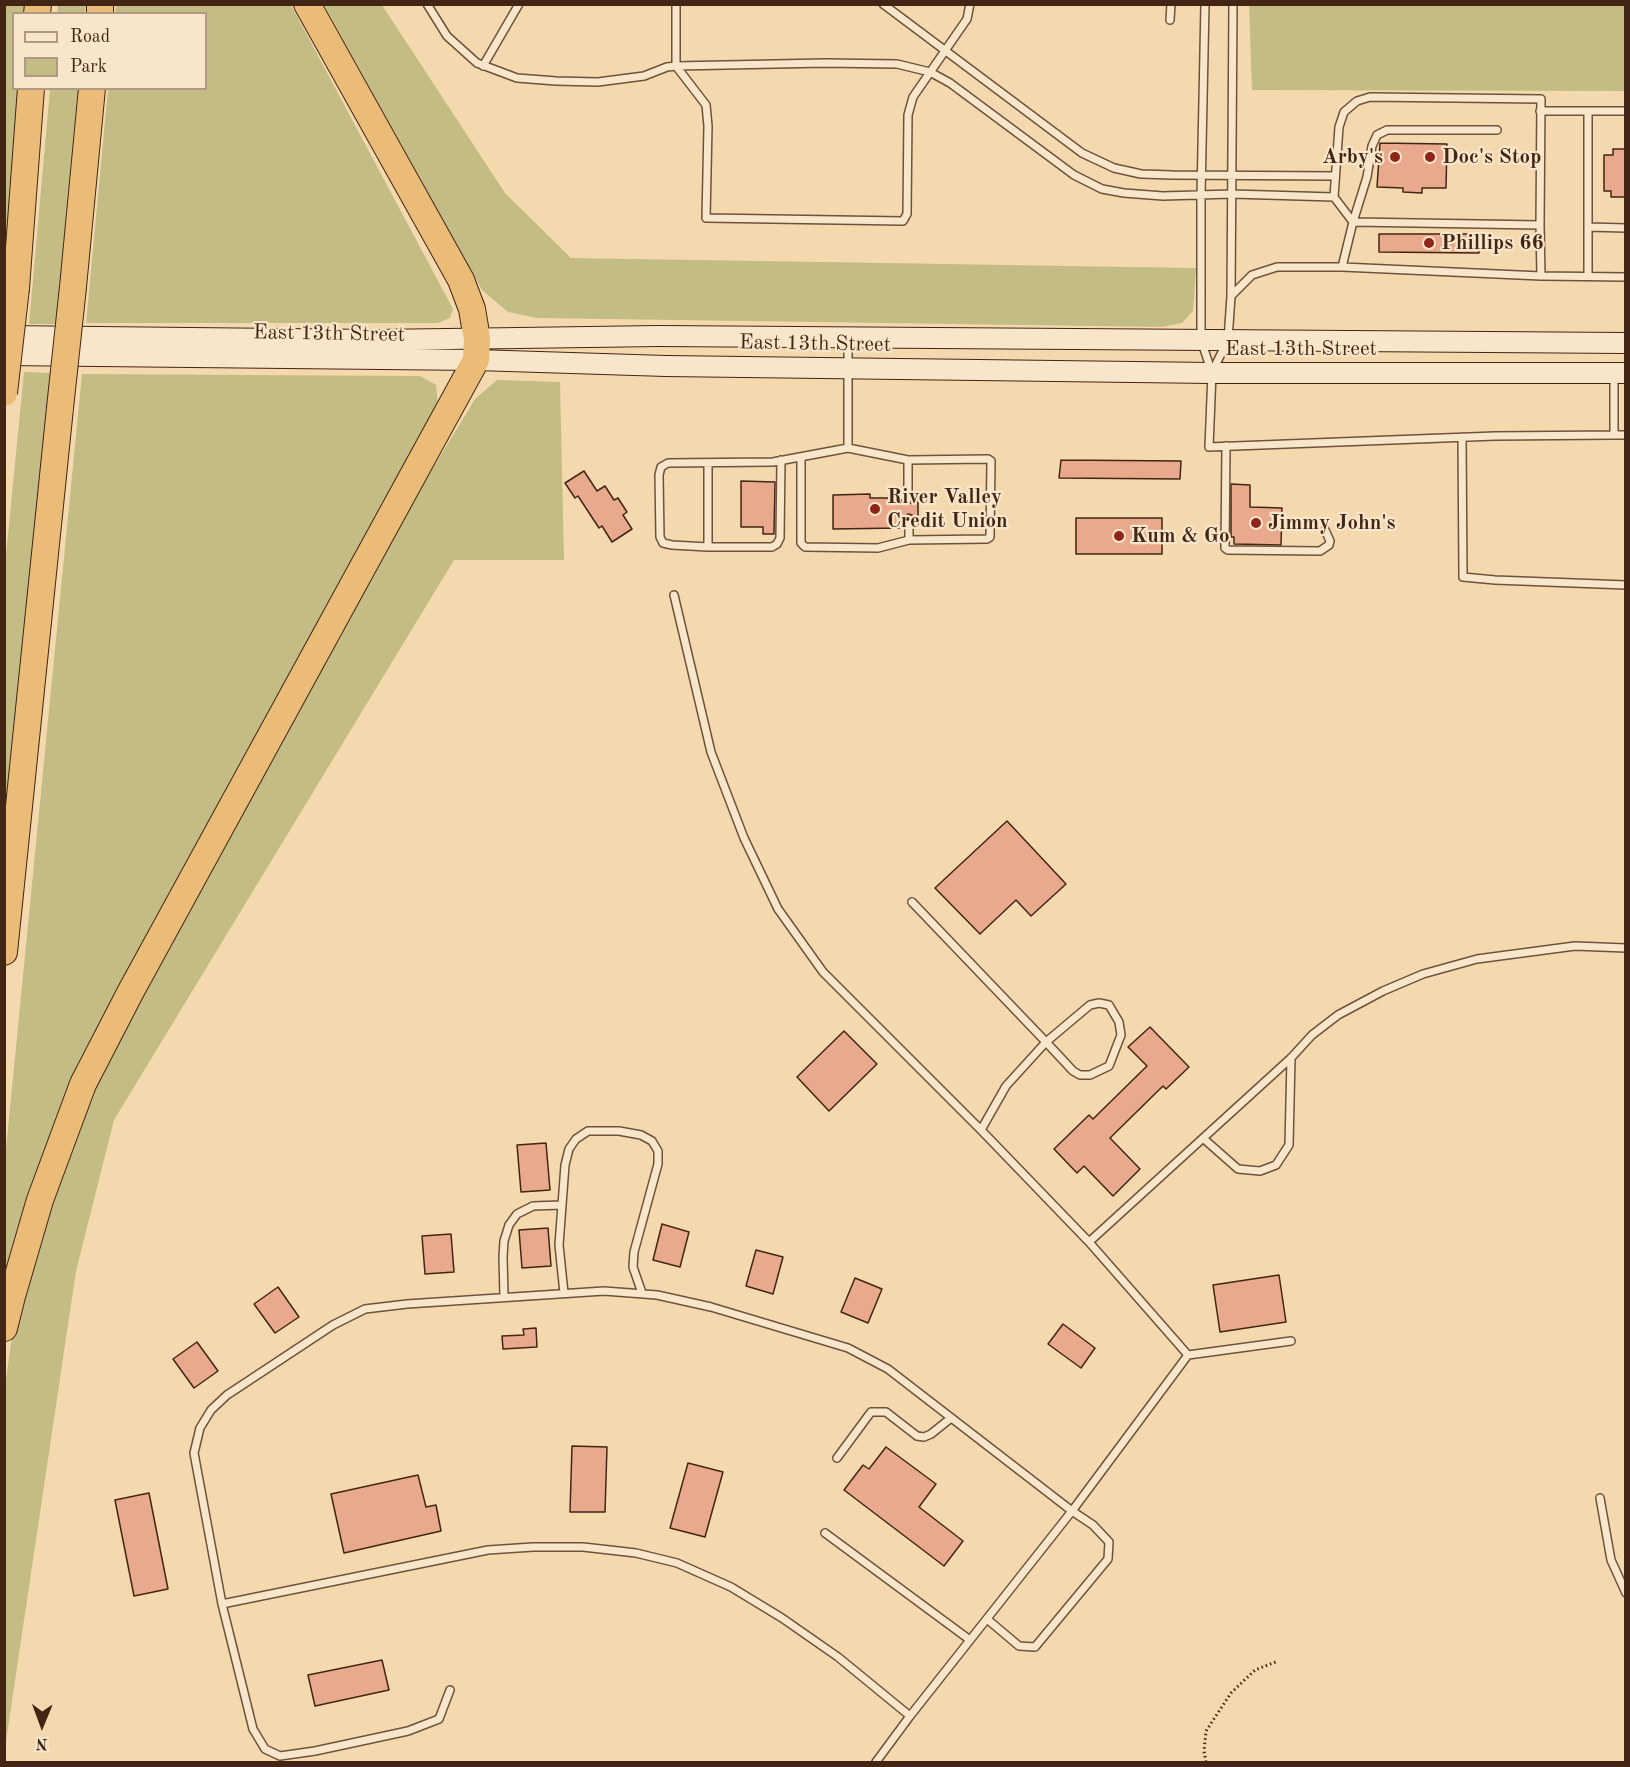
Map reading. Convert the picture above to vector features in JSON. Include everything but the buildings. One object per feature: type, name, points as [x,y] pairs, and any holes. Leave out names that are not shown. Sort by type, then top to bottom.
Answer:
[{"type":"highway","points":[[4,1328],[40,1200],[83,1084],[477,349],[472,309],[461,280],[307,4]]},
{"type":"highway","points":[[4,393],[16,288],[32,90]]},
{"type":"highway","points":[[4,952],[92,90]]},
{"type":"main road","name":"East 13th Street","points":[[4,336],[377,340],[666,366],[1212,373],[1620,373]]},
{"type":"main road","name":"East 13th Street","points":[[4,355],[477,349],[659,336],[1626,343]]},
{"type":"lane","points":[[427,4],[447,36],[477,63],[517,78],[588,82],[644,76],[676,66],[897,64],[930,72],[950,83],[1074,175],[1102,189],[1162,196],[1232,194],[1334,197]]},
{"type":"lane","points":[[483,66],[519,4]]},
{"type":"lane","points":[[676,4],[676,66],[706,105],[708,126],[706,218],[903,221],[907,214],[908,115],[913,97],[967,19],[970,4]]},
{"type":"lane","points":[[882,4],[1082,153],[1114,168],[1141,174],[1335,176]]},
{"type":"lane","points":[[1170,20],[1171,4]]},
{"type":"lane","points":[[1205,4],[1201,175],[1201,340],[1212,373],[1209,447],[1462,437],[1626,435]]},
{"type":"lane","points":[[1212,373],[1228,340],[1231,296],[1233,4]]},
{"type":"lane","points":[[1353,222],[1334,197],[1339,127],[1344,112],[1357,101],[1370,97],[1541,99],[1541,276]]},
{"type":"lane","points":[[1540,111],[1626,111]]},
{"type":"lane","points":[[1588,111],[1588,276]]},
{"type":"lane","points":[[1342,267],[1367,177],[1372,146],[1377,135],[1387,129],[1497,130]]},
{"type":"lane","points":[[1353,222],[1540,225]]},
{"type":"lane","points":[[1588,227],[1626,228]]},
{"type":"lane","points":[[1231,296],[1252,275],[1277,267],[1342,267],[1541,276],[1626,277]]},
{"type":"lane","points":[[848,337],[848,448]]},
{"type":"lane","points":[[1614,435],[1620,373]]},
{"type":"lane","points":[[1462,437],[1463,577],[1626,585]]},
{"type":"lane","points":[[1226,446],[1225,548],[1228,550],[1320,551],[1329,545],[1330,541],[1325,530]]},
{"type":"lane","points":[[781,460],[780,537],[777,544],[772,547],[708,547],[663,543],[660,537],[659,476],[661,467],[669,463],[708,464],[801,458],[848,448],[908,460],[984,458],[991,461],[990,537],[987,539],[909,540],[878,548],[802,545],[801,458]]},
{"type":"lane","points":[[908,460],[908,498]]},
{"type":"lane","points":[[708,464],[708,547]]},
{"type":"lane","points":[[909,520],[909,540]]},
{"type":"lane","points":[[674,594],[711,752],[744,838],[778,909],[823,972],[1089,1242],[1188,1354]]},
{"type":"lane","points":[[912,902],[1046,1042],[1073,1071],[1080,1075],[1090,1075],[1108,1066],[1121,1035],[1119,1022],[1109,1005],[1099,1003],[1090,1005],[1046,1042],[1006,1086],[981,1130]]},
{"type":"lane","points":[[1089,1242],[1204,1139],[1291,1058],[1312,1035],[1338,1015],[1383,991],[1423,974],[1477,959],[1575,946],[1626,948]]},
{"type":"lane","points":[[1204,1139],[1238,1169],[1260,1171],[1276,1165],[1289,1145],[1291,1058]]},
{"type":"lane","points":[[564,1293],[559,1245],[565,1166],[569,1149],[576,1139],[588,1131],[619,1131],[641,1135],[652,1141],[658,1151],[658,1164],[634,1252],[633,1268],[642,1293]]},
{"type":"lane","points":[[504,1297],[503,1257],[508,1225],[517,1214],[533,1206],[561,1205]]},
{"type":"lane","points":[[450,1690],[439,1719],[408,1731],[315,1751],[280,1756],[265,1749],[254,1729],[222,1604],[194,1453],[200,1428],[211,1410],[227,1395],[333,1325],[365,1309],[564,1293],[604,1291],[642,1293],[711,1307],[848,1348],[888,1369],[1093,1525],[1109,1542],[1108,1559],[1035,1647],[1019,1646],[987,1619]]},
{"type":"lane","points":[[876,1762],[1072,1511],[1188,1354],[1291,1341]]},
{"type":"lane","points":[[837,1458],[871,1412],[886,1413],[917,1436],[924,1437],[951,1418]]},
{"type":"lane","points":[[1600,1498],[1611,1560],[1626,1593]]},
{"type":"lane","points":[[825,1533],[970,1640]]},
{"type":"lane","points":[[222,1604],[488,1550],[583,1547],[636,1552],[676,1563],[731,1587],[782,1617],[838,1657],[910,1716]]},
{"type":"path","points":[[1206,1762],[1204,1751],[1206,1731],[1231,1693],[1256,1670],[1278,1661]]},
{"type":"green space","points":[[5,5],[26,5],[25,12],[12,12],[12,90],[19,90],[5,253]]},
{"type":"green space","points":[[58,5],[86,5],[85,12],[57,12]]},
{"type":"green space","points":[[116,5],[291,5],[453,309],[450,318],[438,323],[86,323],[108,90],[207,90],[207,12],[115,12]]},
{"type":"green space","points":[[324,5],[382,5],[505,193],[571,258],[1196,268],[1193,311],[1182,323],[1162,327],[537,318],[508,312],[482,290]]},
{"type":"green space","points":[[1249,5],[1625,5],[1625,91],[1252,90]]},
{"type":"green space","points":[[50,90],[78,90],[56,324],[29,324]]},
{"type":"green space","points":[[24,372],[51,373],[5,847],[4,575]]},
{"type":"green space","points":[[82,374],[420,376],[436,385],[438,406],[152,927],[5,1288],[5,1159]]},
{"type":"green space","points":[[497,380],[560,382],[564,560],[454,560],[114,1120],[76,1271],[5,1748],[5,1386],[14,1322],[52,1196],[84,1111],[114,1041],[382,552],[475,399]]},
{"type":"place","name":"Arby's","points":[[1395,157]]},
{"type":"place","name":"Doc's Stop","points":[[1430,157]]},
{"type":"place","name":"Phillips 66","points":[[1429,243]]},
{"type":"place","name":"River Valley Credit Union","points":[[875,509]]},
{"type":"place","name":"Jimmy John's","points":[[1256,523]]},
{"type":"place","name":"Kum & Go","points":[[1119,536]]}]
